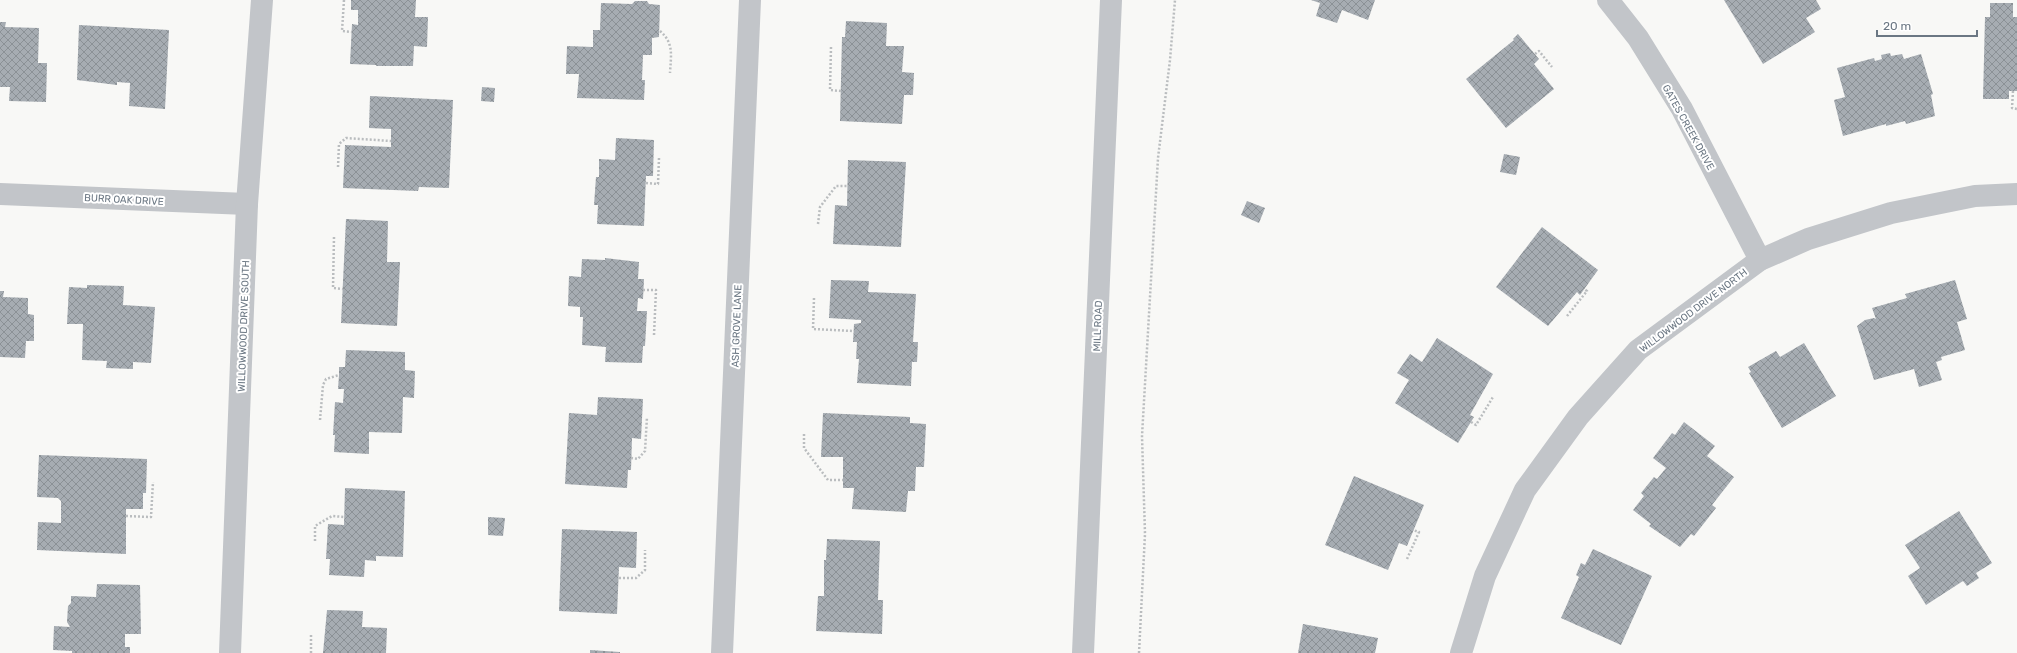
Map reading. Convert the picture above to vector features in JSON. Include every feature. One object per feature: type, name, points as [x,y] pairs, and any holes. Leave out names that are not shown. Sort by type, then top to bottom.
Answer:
[{"type":"street","name":"WILLOWWOOD DRIVE SOUTH","points":[[230,653],[247,204],[262,0]]},
{"type":"street","name":"ASH GROVE LANE","points":[[722,653],[750,0]]},
{"type":"street","name":"MILL ROAD","points":[[1083,653],[1111,0]]},
{"type":"street","name":"GATES CREEK DRIVE","points":[[1608,0],[1638,38],[1682,110],[1760,260]]},
{"type":"street","name":"BURR OAK DRIVE","points":[[0,194],[247,204]]},
{"type":"street","name":"WILLOWWOOD DRIVE NORTH","points":[[1461,653],[1485,576],[1525,490],[1578,417],[1638,350],[1760,260],[1808,239],[1891,213],[1975,196],[2017,194]]},
{"type":"path","points":[[344,0],[342,31],[352,32]]},
{"type":"path","points":[[1139,653],[1146,534],[1142,436],[1158,158],[1170,60],[1175,0]]},
{"type":"path","points":[[660,31],[668,38],[671,51],[670,73]]},
{"type":"path","points":[[832,46],[830,90],[841,91]]},
{"type":"path","points":[[1535,54],[1539,51],[1552,67]]},
{"type":"path","points":[[2013,91],[2012,108],[2017,109]]},
{"type":"path","points":[[338,167],[339,144],[346,138],[391,141]]},
{"type":"path","points":[[646,183],[658,184],[659,158]]},
{"type":"path","points":[[818,224],[820,207],[836,186],[848,186]]},
{"type":"path","points":[[334,237],[333,288],[344,289]]},
{"type":"path","points":[[1567,316],[1587,291],[1584,289]]},
{"type":"path","points":[[643,290],[656,290],[654,335]]},
{"type":"path","points":[[814,298],[813,328],[853,331]]},
{"type":"path","points":[[320,420],[323,385],[326,379],[339,375]]},
{"type":"path","points":[[1471,422],[1476,425],[1493,397]]},
{"type":"path","points":[[631,458],[638,459],[646,451],[647,417]]},
{"type":"path","points":[[804,434],[804,448],[828,480],[843,480]]},
{"type":"path","points":[[126,516],[151,517],[153,482]]},
{"type":"path","points":[[315,541],[315,526],[332,516],[344,517]]},
{"type":"path","points":[[1407,559],[1419,532],[1413,530]]},
{"type":"path","points":[[619,578],[636,578],[645,570],[645,550]]},
{"type":"path","points":[[311,635],[311,653]]},
{"type":"building","points":[[351,0],[416,0],[415,17],[428,17],[427,47],[414,46],[413,66],[350,64],[352,24],[358,25],[358,10],[351,10]]},
{"type":"building","points":[[1311,0],[1375,0],[1368,20],[1342,10],[1337,23],[1316,16],[1320,3]]},
{"type":"building","points":[[1724,0],[1816,0],[1821,9],[1806,18],[1815,32],[1763,64]]},
{"type":"building","points":[[635,1],[647,1],[649,4],[660,5],[659,37],[652,38],[652,55],[643,55],[642,80],[645,80],[644,100],[577,98],[579,74],[566,74],[567,46],[593,47],[593,30],[600,30],[601,3],[632,4]]},
{"type":"building","points":[[1990,3],[2013,3],[2013,17],[2017,17],[2017,91],[2009,91],[2009,99],[1983,99],[1985,17],[1990,17]]},
{"type":"building","points":[[846,21],[887,23],[886,46],[904,46],[902,72],[914,73],[913,95],[904,95],[902,124],[840,121],[842,37],[845,37]]},
{"type":"building","points":[[0,22],[6,22],[5,27],[39,28],[38,63],[47,63],[46,102],[9,101],[10,87],[0,87]]},
{"type":"building","points":[[79,25],[169,30],[165,109],[129,106],[130,83],[117,82],[117,85],[77,80]]},
{"type":"building","points":[[1518,34],[1539,59],[1534,64],[1554,89],[1506,128],[1466,79],[1514,40],[1513,39]]},
{"type":"building","points":[[1890,53],[1891,56],[1902,54],[1904,59],[1921,54],[1933,94],[1931,95],[1935,116],[1906,124],[1905,121],[1886,126],[1886,124],[1843,136],[1834,100],[1845,97],[1837,68],[1874,58],[1875,61],[1882,59],[1881,55]]},
{"type":"building","points":[[482,87],[495,88],[494,102],[481,101]]},
{"type":"building","points":[[370,96],[453,100],[449,188],[419,187],[418,191],[343,188],[345,145],[391,147],[391,129],[369,128]]},
{"type":"building","points":[[616,138],[654,140],[653,176],[646,176],[644,226],[597,224],[598,205],[594,205],[596,177],[599,177],[599,159],[615,160]]},
{"type":"building","points":[[1504,154],[1520,157],[1516,175],[1500,172]]},
{"type":"building","points":[[848,160],[906,162],[901,247],[833,244],[835,205],[847,206]]},
{"type":"building","points":[[1247,201],[1265,208],[1259,223],[1241,215]]},
{"type":"building","points":[[346,219],[388,221],[387,262],[400,262],[397,326],[341,323]]},
{"type":"building","points":[[1542,227],[1598,270],[1580,295],[1577,292],[1548,326],[1496,287]]},
{"type":"building","points":[[605,258],[639,262],[638,279],[644,279],[643,299],[638,298],[637,311],[647,311],[645,346],[643,346],[642,363],[605,362],[606,347],[582,345],[583,317],[580,317],[580,307],[568,306],[569,276],[581,277],[582,259],[605,260]]},
{"type":"building","points":[[831,280],[869,281],[868,292],[916,294],[913,342],[918,342],[917,362],[912,362],[911,386],[857,383],[859,359],[856,359],[857,342],[853,342],[854,324],[861,323],[861,320],[829,318]]},
{"type":"building","points":[[1955,280],[1967,319],[1957,322],[1965,350],[1941,357],[1942,360],[1936,362],[1942,380],[1919,387],[1914,369],[1874,380],[1857,326],[1865,320],[1876,319],[1872,308],[1907,298],[1905,294]]},
{"type":"building","points":[[87,285],[124,286],[123,305],[155,307],[151,363],[133,362],[133,369],[106,368],[107,361],[82,360],[83,324],[67,324],[69,287],[87,288]]},
{"type":"building","points":[[0,291],[4,291],[3,297],[28,298],[28,314],[34,315],[34,341],[26,341],[25,358],[0,357]]},
{"type":"building","points":[[1437,338],[1493,374],[1470,415],[1474,417],[1458,443],[1395,403],[1409,380],[1397,373],[1410,354],[1422,362]]},
{"type":"building","points":[[1804,343],[1836,396],[1782,428],[1749,373],[1751,372],[1748,367],[1776,351],[1780,357]]},
{"type":"building","points":[[346,350],[405,352],[405,370],[415,371],[414,398],[403,397],[402,433],[369,432],[369,454],[334,452],[335,435],[333,435],[335,402],[343,403],[344,389],[338,389],[339,367],[345,367]]},
{"type":"building","points":[[598,397],[643,399],[641,439],[632,438],[631,470],[628,470],[627,488],[565,484],[569,413],[597,415]]},
{"type":"building","points":[[823,413],[910,417],[910,423],[926,424],[924,467],[916,467],[915,491],[908,491],[906,512],[852,509],[854,488],[843,488],[843,457],[821,457]]},
{"type":"building","points":[[1684,422],[1715,446],[1707,456],[1734,477],[1712,505],[1716,508],[1694,536],[1691,534],[1680,547],[1649,526],[1651,524],[1633,510],[1644,496],[1641,493],[1654,477],[1657,479],[1666,468],[1653,458],[1672,433],[1675,435]]},
{"type":"building","points":[[39,455],[147,459],[146,493],[143,493],[143,509],[126,509],[126,554],[37,550],[38,522],[61,523],[61,501],[58,498],[37,497]]},
{"type":"building","points":[[1354,476],[1424,505],[1407,546],[1399,543],[1388,570],[1325,545]]},
{"type":"building","points":[[345,488],[405,491],[403,557],[376,556],[376,561],[365,560],[364,577],[329,575],[330,559],[326,559],[328,524],[344,525]]},
{"type":"building","points":[[1959,511],[1992,563],[1976,573],[1979,578],[1967,586],[1963,581],[1926,605],[1908,576],[1920,568],[1905,545]]},
{"type":"building","points":[[488,517],[505,518],[503,536],[488,535]]},
{"type":"building","points":[[562,529],[637,532],[636,568],[619,567],[617,614],[559,611]]},
{"type":"building","points":[[827,539],[880,541],[878,600],[883,600],[882,634],[816,631],[818,596],[824,596],[824,560],[826,560]]},
{"type":"building","points":[[1593,549],[1652,576],[1621,645],[1561,618],[1579,577],[1576,575],[1581,563],[1585,565]]},
{"type":"building","points":[[97,584],[140,585],[141,634],[125,634],[125,647],[130,647],[130,653],[72,653],[72,651],[53,650],[54,626],[70,627],[67,622],[68,606],[71,603],[71,596],[96,597]]},
{"type":"building","points":[[327,610],[363,611],[362,627],[387,628],[386,653],[323,653]]},
{"type":"building","points":[[1303,624],[1378,638],[1375,653],[1298,653]]},
{"type":"building","points":[[590,650],[620,652],[620,653],[590,653]]}]
